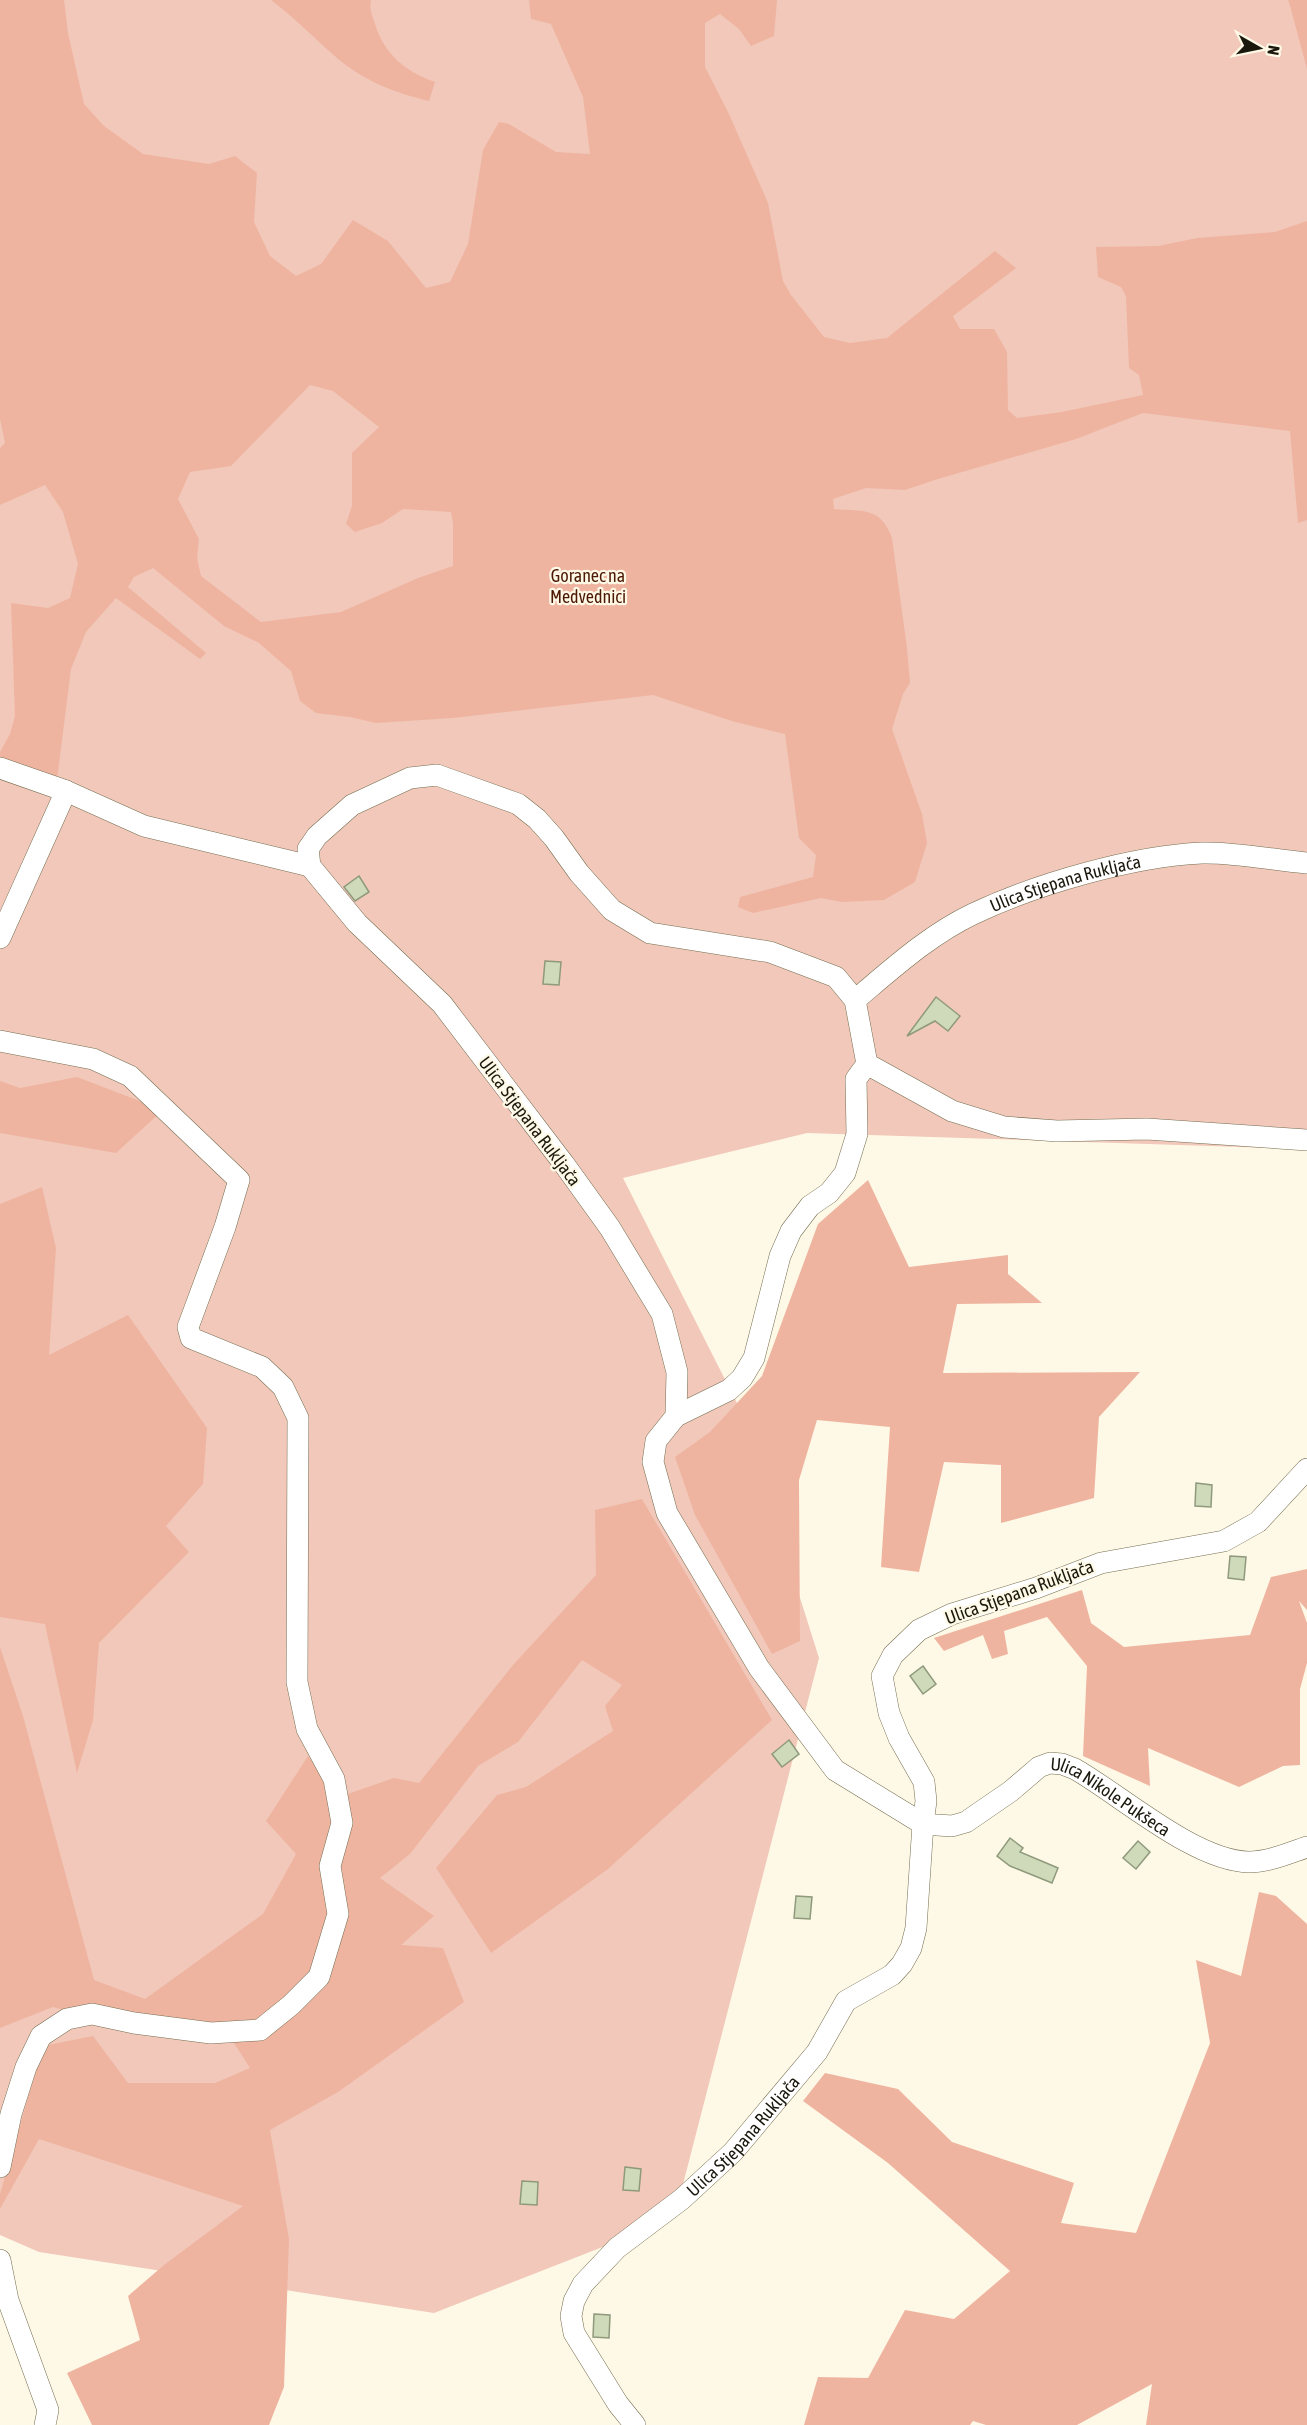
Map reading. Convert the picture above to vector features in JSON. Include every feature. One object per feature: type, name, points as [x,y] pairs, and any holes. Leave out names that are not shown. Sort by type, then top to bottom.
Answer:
[{"type":"street","points":[[0,768],[66,791],[144,826],[310,866],[308,849],[352,805],[410,778],[436,776],[518,804],[543,825],[579,873],[612,910],[650,933],[770,952],[837,977],[855,1000],[867,1064],[856,1079],[857,1134],[844,1173],[830,1193],[810,1206],[791,1232],[780,1256],[754,1358],[742,1378],[729,1390],[676,1416],[656,1441],[653,1462],[667,1514],[759,1668],[835,1770],[923,1824]]},
{"type":"street","points":[[0,938],[66,791]]},
{"type":"street","name":"Ulica Stjepana Rukljača","points":[[855,1000],[917,948],[972,914],[1038,888],[1136,861],[1203,853],[1307,863]]},
{"type":"street","name":"Ulica Stjepana Rukljača","points":[[310,866],[357,923],[442,1004],[610,1228],[662,1314],[677,1372],[676,1416]]},
{"type":"street","points":[[0,1041],[93,1059],[130,1076],[239,1180],[225,1227],[188,1327],[191,1338],[262,1367],[283,1387],[298,1418],[297,1682],[307,1730],[334,1779],[342,1823],[330,1866],[338,1914],[319,1977],[291,2005],[260,2030],[211,2033],[134,2023],[92,2014],[67,2019],[41,2036],[36,2046],[11,2114],[0,2167]]},
{"type":"street","points":[[867,1064],[952,1111],[1004,1127],[1058,1131],[1147,1129],[1307,1140]]},
{"type":"street","name":"Ulica Stjepana Rukljača","points":[[635,2425],[618,2404],[574,2333],[572,2316],[574,2301],[583,2284],[617,2248],[682,2199],[733,2152],[817,2052],[846,2001],[892,1975],[902,1964],[911,1948],[916,1928],[926,1801],[924,1782],[892,1722],[882,1676],[893,1655],[919,1630],[952,1614],[1036,1588],[1101,1563],[1224,1541],[1258,1522],[1307,1469]]},
{"type":"street","name":"Ulica Nikole Pukšeca","points":[[923,1824],[952,1826],[966,1822],[1011,1791],[1039,1767],[1050,1763],[1062,1764],[1075,1769],[1175,1834],[1229,1859],[1248,1862],[1263,1861],[1307,1846]]},
{"type":"street","points":[[0,2260],[8,2300],[48,2410],[45,2425]]},
{"type":"green space","name":"Goranec na Medvednici","points":[[0,0],[1307,0],[1307,1149],[807,1133],[623,1178],[741,1411],[819,1658],[674,2219],[434,2313],[39,2252],[0,2235]]},
{"type":"green space","points":[[0,0],[64,0],[68,33],[84,104],[104,126],[143,154],[209,164],[235,156],[257,173],[254,222],[270,256],[296,276],[321,264],[353,220],[388,241],[426,288],[450,282],[468,244],[483,150],[499,122],[509,124],[556,152],[590,154],[583,97],[551,24],[531,19],[529,0],[777,0],[774,36],[751,46],[739,29],[720,14],[705,23],[705,67],[729,114],[768,203],[783,281],[791,295],[824,337],[850,343],[887,338],[995,251],[1016,268],[953,316],[960,329],[994,329],[1007,352],[1008,410],[1017,418],[1062,412],[1143,395],[1139,375],[1129,368],[1126,296],[1121,287],[1098,277],[1096,247],[1158,246],[1197,238],[1275,232],[1307,221],[1307,520],[1298,523],[1290,431],[1143,413],[1076,439],[905,490],[866,488],[833,499],[834,509],[862,511],[876,516],[882,520],[892,538],[907,648],[910,683],[903,694],[892,729],[922,814],[927,843],[915,882],[884,900],[842,902],[821,898],[753,913],[738,907],[740,897],[813,877],[816,855],[799,838],[785,734],[735,722],[653,695],[453,718],[376,723],[316,713],[300,701],[291,671],[259,643],[224,626],[153,568],[134,577],[128,587],[206,653],[200,659],[116,598],[86,632],[71,669],[57,780],[0,765],[0,752],[10,734],[15,716],[11,603],[48,608],[70,598],[78,564],[63,512],[45,485],[0,505],[0,448],[5,443],[0,419]],"holes":[[[310,385],[333,391],[379,427],[352,453],[352,506],[346,524],[355,532],[382,523],[403,509],[451,512],[453,566],[418,578],[341,612],[261,622],[201,576],[197,558],[199,539],[178,499],[190,472],[231,466]]]},
{"type":"green space","points":[[271,0],[371,0],[375,24],[390,53],[415,73],[435,82],[429,101],[392,90],[369,80],[347,66]]},
{"type":"green space","points":[[1288,0],[1307,0],[1307,69],[1289,2]]},
{"type":"green space","points":[[77,1077],[163,1110],[116,1153],[0,1133],[0,1081],[20,1088]]},
{"type":"green space","points":[[868,1180],[909,1267],[1008,1255],[1008,1274],[1042,1303],[957,1304],[943,1373],[1140,1372],[1099,1417],[1094,1498],[1001,1523],[1001,1465],[944,1462],[919,1572],[881,1567],[890,1427],[817,1420],[799,1480],[800,1641],[772,1654],[695,1515],[675,1457],[710,1432],[762,1376],[818,1224]]},
{"type":"green space","points":[[42,1187],[56,1248],[49,1355],[128,1315],[207,1428],[203,1484],[166,1526],[189,1552],[99,1643],[93,1720],[77,1773],[45,1624],[0,1617],[0,1204]]},
{"type":"green space","points":[[642,1499],[772,1720],[608,1869],[491,1953],[436,1868],[497,1795],[526,1787],[613,1731],[605,1706],[622,1685],[582,1660],[518,1742],[478,1766],[410,1854],[380,1878],[434,1916],[401,1945],[443,1948],[464,2002],[338,2092],[270,2130],[289,2239],[284,2387],[269,2425],[92,2425],[67,2373],[140,2340],[128,2296],[164,2265],[243,2206],[39,2139],[0,2209],[0,2194],[43,2046],[93,2036],[128,2083],[215,2083],[250,2068],[225,2029],[135,2030],[53,2007],[0,2028],[0,1647],[23,1716],[94,1980],[145,1999],[263,1914],[296,1854],[266,1821],[308,1756],[339,1797],[394,1778],[419,1783],[513,1665],[596,1575],[595,1510]]},
{"type":"green space","points":[[1307,1569],[1307,1610],[1299,1601],[1307,1623],[1307,1663],[1300,1689],[1300,1765],[1283,1766],[1239,1787],[1148,1748],[1150,1786],[1083,1756],[1087,1666],[1047,1617],[1004,1631],[1008,1654],[992,1659],[983,1635],[944,1651],[934,1638],[1082,1590],[1091,1623],[1124,1647],[1250,1635],[1271,1577]]},
{"type":"green space","points":[[1259,1892],[1276,1896],[1307,1924],[1307,2425],[1146,2425],[1152,2384],[1077,2425],[986,2425],[973,2421],[970,2425],[804,2425],[818,2377],[868,2378],[905,2310],[954,2319],[1010,2271],[888,2163],[803,2101],[825,2073],[898,2089],[952,2142],[1074,2183],[1061,2223],[1136,2233],[1210,2043],[1196,1960],[1241,1976]]},
{"type":"building","points":[[359,876],[369,892],[355,901],[344,887]]},
{"type":"building","points":[[545,961],[561,962],[559,985],[543,984]]},
{"type":"building","points":[[936,997],[960,1016],[948,1031],[935,1021],[907,1036]]},
{"type":"building","points":[[1196,1483],[1212,1485],[1211,1507],[1195,1506]]},
{"type":"building","points":[[1230,1556],[1246,1557],[1244,1580],[1228,1578]]},
{"type":"building","points":[[923,1666],[936,1684],[923,1694],[910,1676]]},
{"type":"building","points":[[789,1740],[799,1754],[782,1767],[772,1754]]},
{"type":"building","points":[[1010,1838],[1023,1848],[1020,1852],[1058,1868],[1052,1883],[1010,1866],[997,1856]]},
{"type":"building","points":[[1138,1841],[1150,1852],[1136,1869],[1123,1858]]},
{"type":"building","points":[[796,1896],[812,1897],[810,1919],[794,1918]]},
{"type":"building","points":[[625,2167],[641,2169],[639,2191],[623,2190]]},
{"type":"building","points":[[522,2181],[538,2182],[537,2205],[520,2204]]},
{"type":"building","points":[[594,2314],[610,2315],[609,2338],[593,2337]]}]
